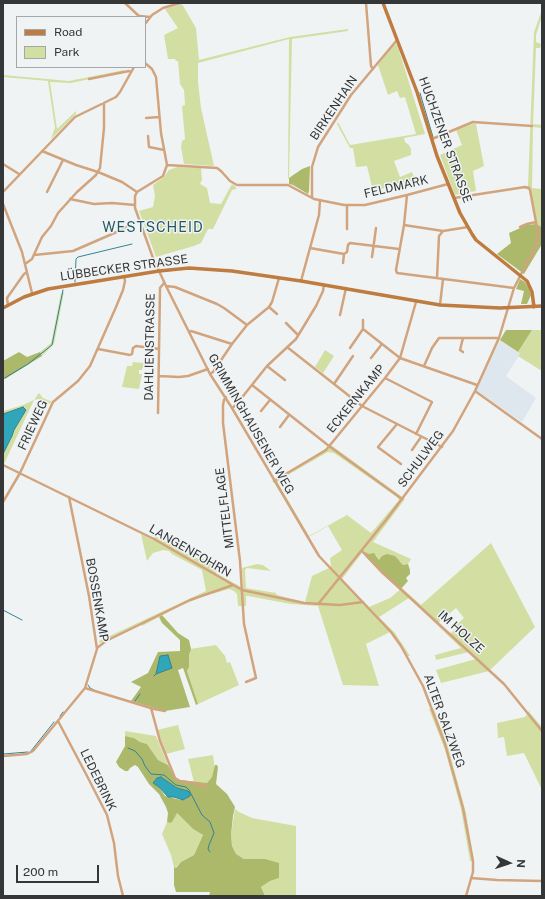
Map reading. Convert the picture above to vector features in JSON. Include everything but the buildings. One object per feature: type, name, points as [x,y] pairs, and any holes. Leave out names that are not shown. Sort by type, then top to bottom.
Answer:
[{"type":"main road","name":"HUCHZENER STRASSE","points":[[383,3],[417,92],[431,139],[448,184],[468,227],[481,245],[520,275],[530,286],[534,306]]},
{"type":"main road","name":"LÜBBECKER STRASSE","points":[[3,308],[32,294],[63,286],[158,271],[198,268],[301,280],[416,302],[440,305],[508,308],[542,306]]},
{"type":"street","points":[[125,3],[140,16]]},
{"type":"street","points":[[146,23],[150,17],[163,8],[180,3]]},
{"type":"street","points":[[366,3],[371,66],[373,69]]},
{"type":"street","points":[[146,17],[150,17]]},
{"type":"street","name":"BIRKENHAIN","points":[[312,198],[312,167],[318,147],[351,95],[398,40]]},
{"type":"street","points":[[70,199],[94,204],[112,203],[135,205],[135,196],[137,192],[162,176],[167,165],[159,117],[156,77],[152,69],[146,64]]},
{"type":"street","points":[[3,192],[75,117],[116,97],[133,68]]},
{"type":"street","points":[[89,79],[131,72]]},
{"type":"street","points":[[25,264],[29,262],[34,255],[42,237],[51,226],[58,213],[98,172],[100,168],[103,146],[104,103]]},
{"type":"street","points":[[146,118],[159,117]]},
{"type":"street","points":[[431,139],[473,122],[532,126]]},
{"type":"street","points":[[148,136],[149,147],[164,150]]},
{"type":"street","points":[[42,151],[122,182],[137,192]]},
{"type":"street","points":[[47,192],[63,160]]},
{"type":"street","points":[[3,164],[19,174]]},
{"type":"street","name":"FELDMARK","points":[[167,165],[217,168],[230,181],[237,185],[288,185],[312,198],[347,205],[365,205],[448,184]]},
{"type":"street","name":"SCHULWEG","points":[[319,604],[362,551],[453,431],[475,391],[499,338],[514,288],[536,245],[538,233],[529,188],[525,187],[454,198]]},
{"type":"street","points":[[407,195],[404,225],[396,270],[398,273],[514,288]]},
{"type":"street","points":[[301,280],[318,215],[320,200]]},
{"type":"street","points":[[3,204],[11,222],[25,264],[32,294]]},
{"type":"street","name":"GRIMMINGHAUSENER WEG","points":[[135,205],[158,271],[210,374],[226,398],[320,556],[340,578]]},
{"type":"street","points":[[347,205],[347,229]]},
{"type":"street","points":[[34,255],[74,251],[140,220]]},
{"type":"street","points":[[520,227],[536,222]]},
{"type":"street","points":[[404,225],[443,231],[468,227]]},
{"type":"street","points":[[372,257],[376,228]]},
{"type":"street","points":[[437,278],[439,236],[443,231]]},
{"type":"street","points":[[343,263],[344,254],[350,243],[399,249]]},
{"type":"street","points":[[310,248],[344,254]]},
{"type":"street","points":[[8,305],[7,298],[27,272]]},
{"type":"street","name":"FRIEWEG","points":[[3,502],[20,473],[53,402],[78,381],[86,372],[98,349],[123,290],[125,281],[124,276]]},
{"type":"street","points":[[210,374],[247,325],[269,307],[276,291],[279,277]]},
{"type":"street","points":[[440,305],[443,279]]},
{"type":"street","points":[[232,408],[267,366],[298,335],[324,291],[324,284]]},
{"type":"street","points":[[165,285],[175,287],[217,304],[247,325]]},
{"type":"street","name":"DAHLIENSTRASSE","points":[[158,413],[160,288],[165,285]]},
{"type":"street","points":[[340,315],[346,288]]},
{"type":"street","name":"ECKERNKAMP","points":[[274,481],[326,450],[385,378],[400,358],[416,302]]},
{"type":"street","points":[[269,307],[277,314]]},
{"type":"street","points":[[350,348],[363,328],[363,320]]},
{"type":"street","points":[[286,322],[298,335]]},
{"type":"street","points":[[363,328],[400,358],[477,385]]},
{"type":"street","points":[[189,332],[192,331],[232,344]]},
{"type":"street","points":[[424,366],[437,339],[440,337],[499,338]]},
{"type":"street","points":[[463,338],[460,350],[463,352]]},
{"type":"street","points":[[371,358],[382,344]]},
{"type":"street","points":[[98,349],[130,355],[136,346],[159,349]]},
{"type":"street","points":[[287,347],[362,406],[442,447]]},
{"type":"street","points":[[334,384],[353,356]]},
{"type":"street","points":[[267,366],[285,380]]},
{"type":"street","points":[[159,376],[188,376],[208,369]]},
{"type":"street","points":[[385,378],[432,402],[416,434]]},
{"type":"street","points":[[252,385],[329,446],[402,499]]},
{"type":"street","points":[[475,391],[542,439]]},
{"type":"street","name":"MITTELFLAGE","points":[[226,398],[223,405],[224,423],[242,590],[244,624],[256,678],[246,682]]},
{"type":"street","points":[[262,411],[270,400]]},
{"type":"street","points":[[280,427],[289,415]]},
{"type":"street","points":[[397,424],[378,447],[401,464]]},
{"type":"street","points":[[412,450],[421,437]]},
{"type":"street","name":"LANGENFOHRN","points":[[3,465],[154,540],[242,590],[304,603],[350,604],[363,602]]},
{"type":"street","name":"BOSSENKAMP","points":[[3,756],[27,754],[33,751],[85,688],[97,649],[97,642],[68,497]]},
{"type":"street","name":"IM HOLZE","points":[[362,551],[382,572],[501,682],[542,731]]},
{"type":"street","name":"ALTER SALZWEG","points":[[340,578],[391,632],[401,646],[423,686],[445,744],[463,808],[473,861],[471,878],[466,896]]},
{"type":"street","points":[[97,649],[101,644],[190,600],[233,586]]},
{"type":"street","points":[[97,642],[101,644]]},
{"type":"street","points":[[85,688],[165,711]]},
{"type":"street","points":[[151,708],[160,741],[175,778],[180,781],[194,782],[207,787]]},
{"type":"street","name":"LEDEBRINK","points":[[58,722],[89,779],[106,815],[114,843],[118,876],[123,896]]},
{"type":"street","points":[[471,878],[542,881]]},
{"type":"shaded area","points":[[500,340],[520,354],[506,376],[536,398],[522,422],[476,390]]},
{"type":"green space","points":[[182,4],[196,28],[199,60],[290,37],[348,29],[348,31],[292,39],[288,179],[289,39],[198,63],[198,82],[201,108],[214,166],[184,164],[181,147],[182,141],[185,139],[182,106],[185,105],[184,90],[180,84],[178,61],[175,59],[168,59],[164,35],[178,28],[165,9]]},
{"type":"green space","points":[[542,10],[542,16],[536,35],[536,42],[541,44],[540,48],[536,48],[533,124],[542,125],[542,128],[533,127],[532,188],[542,189],[542,227],[536,224],[529,190],[520,187],[528,186],[534,32]]},
{"type":"green space","points":[[397,44],[425,134],[404,138],[405,142],[411,149],[411,155],[394,161],[400,177],[412,172],[415,180],[373,191],[367,166],[356,167],[353,148],[350,148],[337,124],[338,122],[350,145],[416,134],[405,97],[400,98],[397,91],[388,95],[378,65],[393,45]]},
{"type":"green space","points":[[124,70],[124,72],[71,83],[50,82],[57,129],[76,111],[76,114],[51,139],[55,128],[48,81],[3,77],[3,75],[69,81]]},
{"type":"green space","points":[[476,124],[484,166],[473,171],[476,191],[455,195],[440,155],[462,145],[456,130]]},
{"type":"green space","points":[[310,166],[308,194],[289,184],[289,178],[302,169]]},
{"type":"green space","points":[[177,167],[201,168],[202,180],[200,184],[207,188],[210,203],[221,204],[232,184],[236,187],[236,189],[232,190],[213,229],[208,229],[201,243],[156,257],[139,211],[153,207],[155,196],[153,185],[164,177],[169,170]]},
{"type":"green space","points":[[536,224],[542,227],[542,244],[524,274],[497,254],[511,243],[509,233],[527,225]]},
{"type":"green space","points":[[520,279],[525,282],[531,295],[527,304],[521,304],[524,291],[516,289]]},
{"type":"green space","points":[[64,292],[54,344],[42,356],[40,352],[51,343],[61,293]]},
{"type":"green space","points":[[506,330],[532,330],[518,352],[500,340]]},
{"type":"green space","points":[[532,330],[542,330],[542,371],[518,356],[520,354],[518,352]]},
{"type":"green space","points":[[325,350],[334,356],[323,373],[315,367]]},
{"type":"green space","points":[[19,352],[27,357],[40,352],[42,356],[5,379],[3,374],[3,361]]},
{"type":"green space","points":[[133,362],[144,363],[142,370],[139,370],[139,374],[142,374],[139,389],[122,387],[127,366],[132,366]]},
{"type":"green space","points":[[39,393],[43,398],[50,401],[52,400],[50,404],[39,399],[34,400]]},
{"type":"green space","points":[[34,400],[4,464],[3,411]]},
{"type":"green space","points":[[331,445],[405,499],[373,542],[411,559],[408,564],[403,565],[400,561],[379,560],[376,555],[365,552],[365,556],[362,553],[342,579],[369,607],[390,598],[402,588],[421,605],[491,543],[535,627],[489,671],[441,683],[436,670],[476,659],[469,652],[436,660],[435,655],[461,648],[409,598],[379,617],[395,633],[410,656],[407,656],[390,632],[366,644],[379,686],[343,685],[318,606],[291,604],[246,596],[246,606],[238,606],[237,594],[229,589],[201,597],[142,626],[141,623],[100,643],[99,641],[206,591],[202,570],[169,551],[163,550],[153,553],[147,561],[141,534],[153,540],[155,536],[194,558],[218,561],[216,573],[243,588],[242,568],[257,564],[263,565],[271,571],[247,568],[245,570],[246,588],[276,593],[277,595],[305,602],[312,576],[331,567],[330,558],[342,550],[328,526],[307,538],[274,482]],"holes":[[[328,452],[334,453],[397,497],[399,500],[371,533],[347,515],[309,536],[279,485],[279,480]],[[456,608],[464,618],[455,626],[456,628],[450,634],[438,623]]]},
{"type":"green space","points":[[365,552],[369,554],[374,553],[379,560],[382,556],[387,554],[395,556],[403,565],[408,564],[410,574],[406,578],[408,581],[400,590],[365,556]]},
{"type":"green space","points":[[162,615],[178,633],[189,640],[191,649],[189,655],[189,667],[187,671],[198,704],[196,705],[183,668],[178,670],[190,707],[165,711],[131,701],[141,687],[131,682],[148,673],[158,652],[180,651],[180,640],[162,623],[159,617]]},
{"type":"green space","points":[[216,645],[225,656],[227,663],[230,662],[239,685],[198,704],[187,671],[189,667],[188,661],[190,649]]},
{"type":"green space","points":[[429,709],[434,709],[441,729],[451,735],[447,743],[466,813],[474,862],[470,861],[461,809],[445,750]]},
{"type":"green space","points":[[530,710],[530,713],[542,727],[542,790],[524,753],[507,756],[504,737],[498,738],[497,723],[525,717]]},
{"type":"green space","points":[[178,725],[185,749],[166,754],[157,730]]},
{"type":"green space","points":[[125,731],[156,736],[168,765],[158,760],[147,744],[125,736]]},
{"type":"green space","points":[[125,736],[147,744],[158,760],[168,765],[175,778],[180,780],[207,783],[212,777],[215,765],[217,765],[216,784],[227,794],[235,807],[231,835],[232,846],[236,854],[244,859],[265,859],[279,863],[279,878],[270,881],[261,887],[265,896],[209,896],[210,892],[176,892],[174,885],[174,867],[176,868],[181,862],[194,855],[203,835],[193,829],[177,813],[172,822],[167,822],[168,813],[166,807],[159,794],[149,784],[138,767],[135,765],[128,771],[125,771],[119,767],[116,762],[125,746]],"holes":[[[161,777],[177,788],[188,791],[186,799],[181,800],[165,796],[159,787],[153,783],[157,778]]]},
{"type":"green space","points":[[213,755],[215,769],[212,777],[207,783],[194,782],[188,759]]},
{"type":"green space","points":[[235,809],[252,818],[296,826],[296,896],[265,896],[261,887],[270,881],[279,878],[265,859],[244,859],[236,854],[232,846],[231,835]]},
{"type":"green space","points":[[177,813],[193,829],[203,835],[194,855],[181,862],[175,868],[162,834],[167,822],[170,823]]},
{"type":"water","points":[[23,407],[26,410],[14,430],[3,454],[3,414]]},
{"type":"water","points":[[168,655],[172,668],[156,674],[160,656]]},
{"type":"water","points":[[161,777],[177,788],[188,791],[190,796],[183,800],[168,797],[153,783],[157,778]]},
{"type":"waterway","points":[[420,93],[433,137]]},
{"type":"waterway","points":[[75,282],[76,259],[78,257],[132,244]]},
{"type":"waterway","points":[[3,379],[28,364],[52,345],[63,290]]},
{"type":"waterway","points":[[3,610],[22,620]]},
{"type":"waterway","points":[[88,685],[94,690]]},
{"type":"waterway","points":[[135,701],[140,694]]},
{"type":"waterway","points":[[60,716],[63,712]]},
{"type":"waterway","points":[[31,751],[54,722]]},
{"type":"waterway","points":[[128,748],[135,751],[151,774],[164,775],[176,785],[186,787],[189,790],[202,815],[210,822],[214,833],[208,849],[210,852]]},
{"type":"waterway","points":[[3,754],[28,752]]},
{"type":"district","name":"WESTSCHEID","points":[[153,228]]}]
